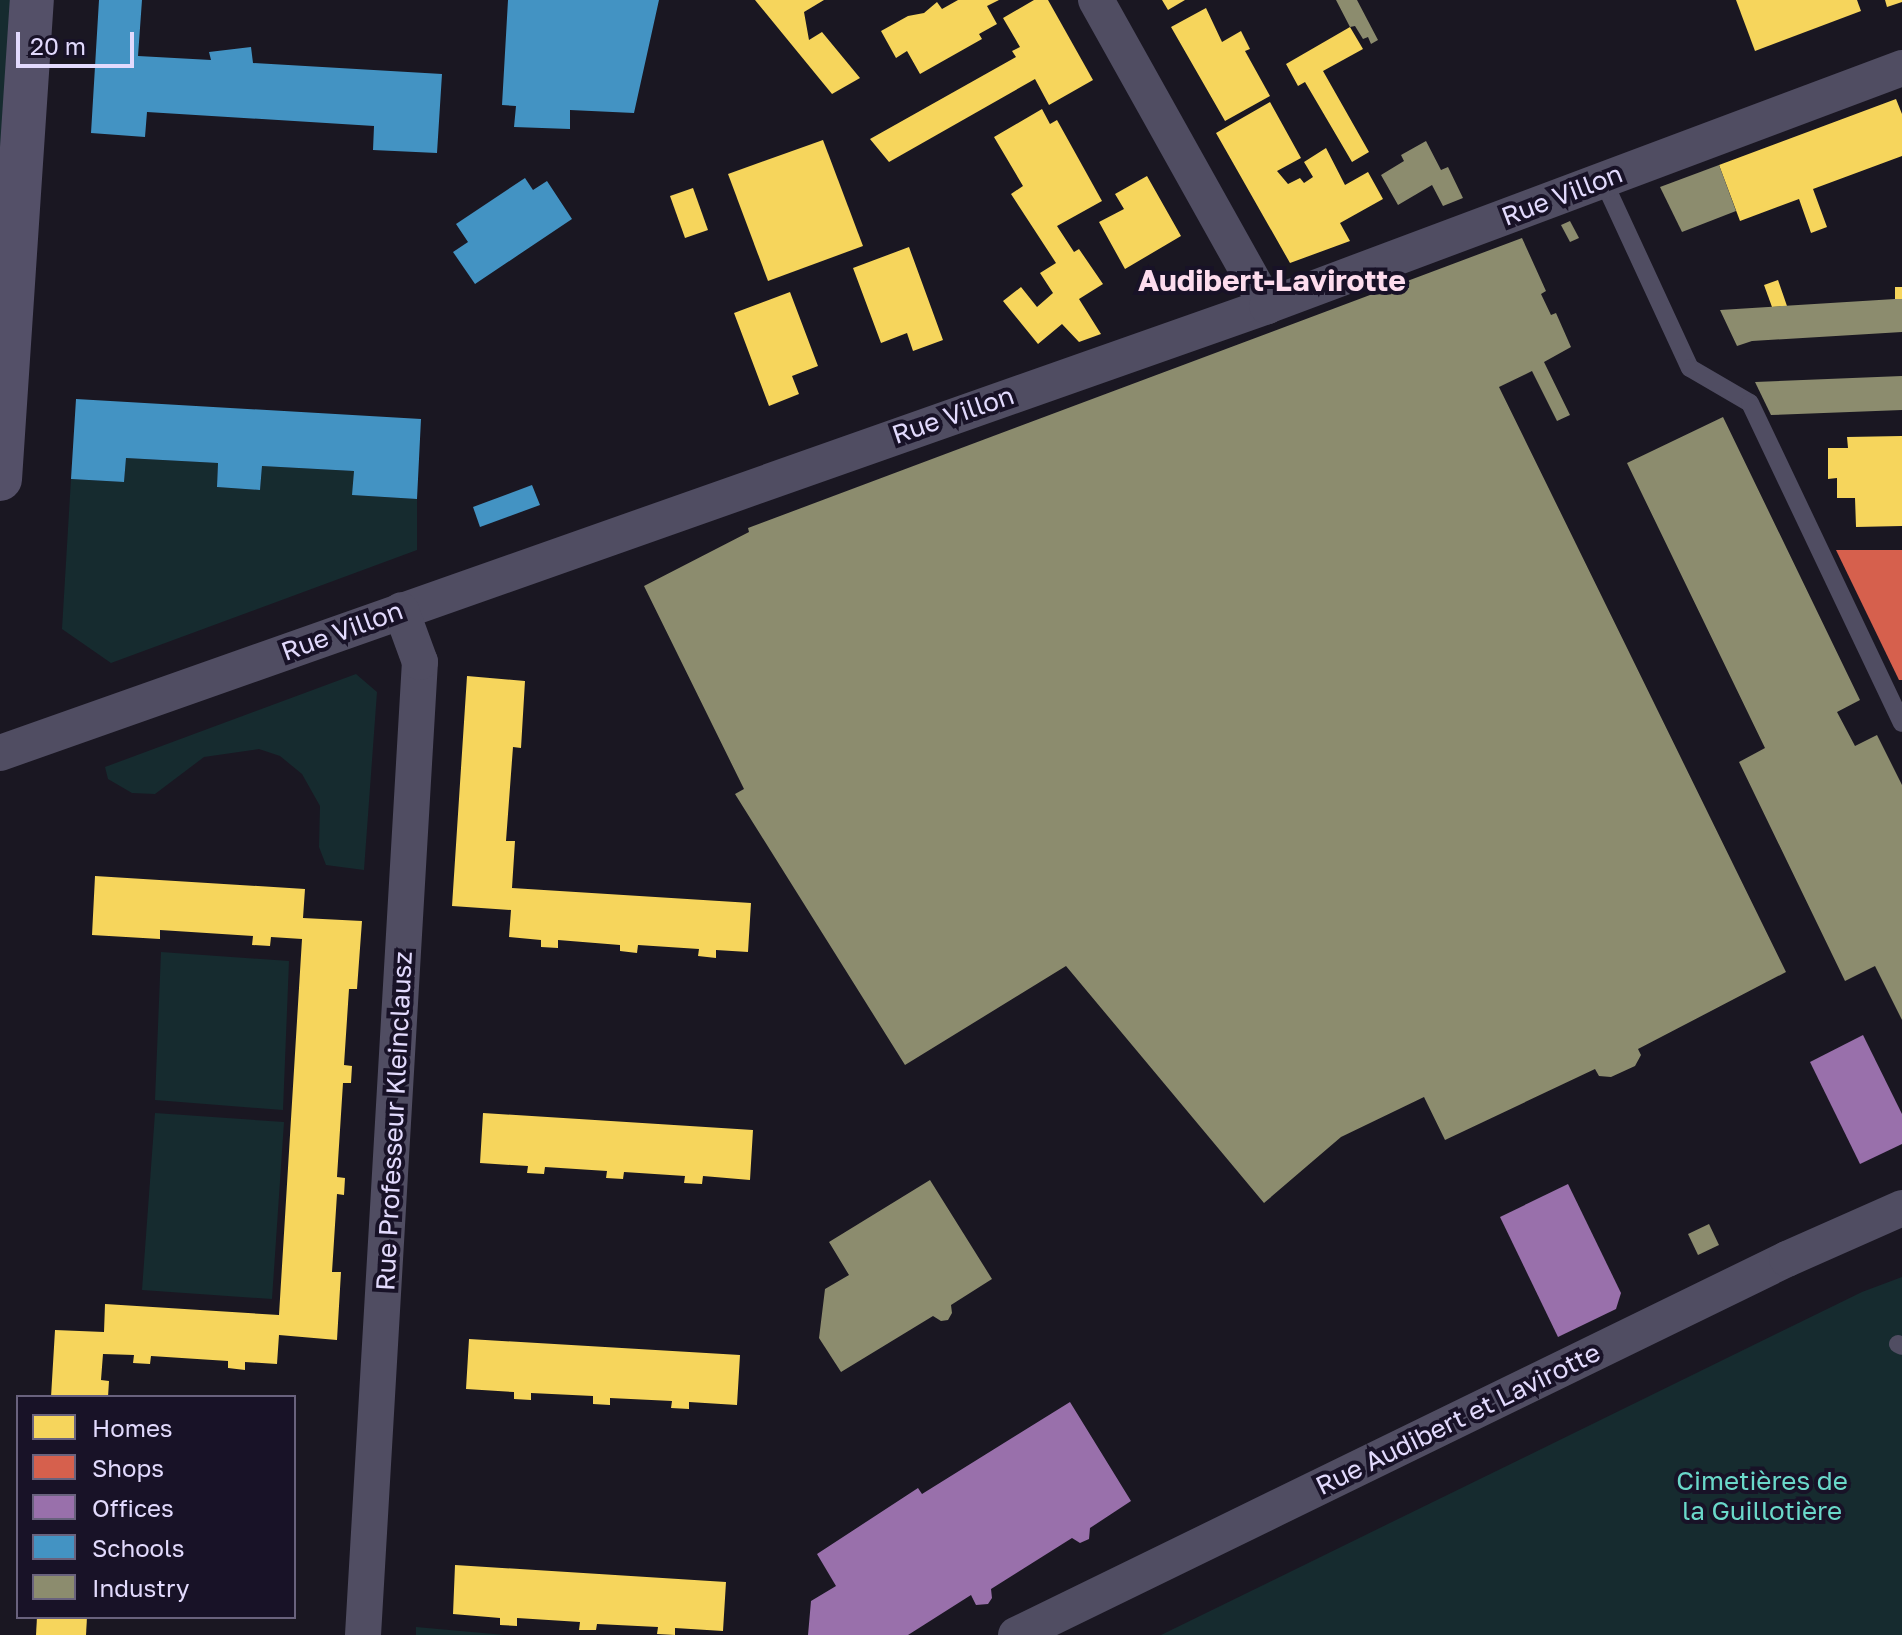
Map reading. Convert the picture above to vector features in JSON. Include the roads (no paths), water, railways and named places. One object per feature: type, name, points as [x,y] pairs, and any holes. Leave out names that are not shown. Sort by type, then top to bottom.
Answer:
[{"type":"main road","points":[[0,479],[32,0]]},
{"type":"street","points":[[1096,0],[1267,306]]},
{"type":"street","name":"Rue Villon","points":[[0,753],[1267,306],[1902,68]]},
{"type":"street","name":"Rue Professeur Kleinclausz","points":[[363,1635],[420,662],[401,610]]},
{"type":"street","name":"Rue Audibert et Lavirotte","points":[[1016,1635],[1773,1265],[1902,1208]]},
{"type":"lane","points":[[1603,180],[1690,368],[1750,403],[1902,723]]},
{"type":"district","name":"Audibert-Lavirotte","points":[[1272,280]]},
{"type":"park label","name":"Cimetières de la Guillotière","points":[[1762,1496]]}]
